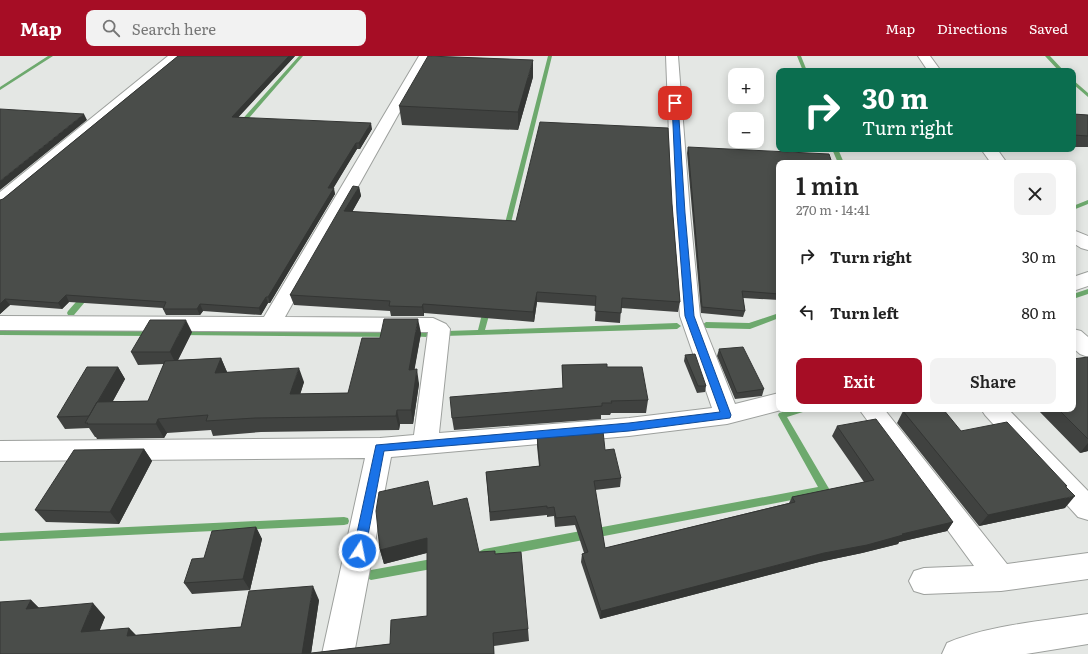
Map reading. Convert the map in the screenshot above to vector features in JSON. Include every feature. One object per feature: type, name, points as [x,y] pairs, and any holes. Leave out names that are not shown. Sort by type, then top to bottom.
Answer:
[{"type":"street","points":[[0,200],[176,56]]},
{"type":"street","points":[[271,323],[425,56]]},
{"type":"street","points":[[672,56],[681,213],[690,316],[726,415]]},
{"type":"street","points":[[924,56],[933,68]]},
{"type":"street","points":[[1076,238],[1088,244]]},
{"type":"street","points":[[1076,284],[1088,278]]},
{"type":"street","points":[[0,323],[271,323],[433,325],[439,329],[425,444]]},
{"type":"street","points":[[1076,339],[1088,349]]},
{"type":"street","points":[[0,451],[380,448],[629,427],[726,415],[776,403]]},
{"type":"street","points":[[873,412],[1001,578]]},
{"type":"street","points":[[996,412],[1088,509]]},
{"type":"street","points":[[338,654],[380,448]]},
{"type":"street","points":[[924,581],[1001,578],[1088,566]]},
{"type":"street","points":[[958,654],[1012,647],[1088,629]]},
{"type":"building","points":[[178,56],[289,56],[232,117],[371,123],[359,143],[356,143],[328,188],[334,188],[268,297],[266,297],[259,308],[200,304],[197,309],[163,309],[166,302],[66,295],[58,303],[5,299],[0,304],[0,200]]},
{"type":"building","points":[[428,56],[533,60],[518,112],[399,106]]},
{"type":"building","points":[[0,109],[84,114],[0,181]]},
{"type":"building","points":[[1076,114],[1088,115],[1088,136],[1076,135]]},
{"type":"building","points":[[540,122],[668,128],[672,204],[680,302],[622,298],[621,313],[595,311],[596,296],[537,292],[533,312],[423,304],[422,307],[389,306],[390,301],[290,295],[353,186],[359,187],[344,211],[516,221]]},
{"type":"building","points":[[688,147],[829,154],[831,160],[776,160],[776,294],[742,291],[745,311],[702,307]]},
{"type":"building","points":[[384,319],[418,319],[409,370],[417,369],[411,410],[397,410],[396,416],[255,418],[206,421],[208,415],[158,419],[156,424],[85,423],[97,402],[148,401],[165,361],[221,358],[215,373],[299,368],[290,394],[348,393],[362,338],[380,338]]},
{"type":"building","points":[[150,320],[186,320],[170,352],[131,352]]},
{"type":"building","points":[[743,347],[764,389],[737,393],[719,349]]},
{"type":"building","points":[[695,354],[706,386],[698,386],[685,355]]},
{"type":"building","points":[[1088,357],[1088,439],[1061,412],[1076,412],[1076,359]]},
{"type":"building","points":[[607,364],[607,367],[642,367],[648,400],[611,401],[612,403],[602,403],[602,406],[452,418],[450,397],[563,388],[562,365]]},
{"type":"building","points":[[87,367],[118,367],[89,416],[57,417]]},
{"type":"building","points":[[904,412],[945,412],[961,431],[1007,422],[1075,496],[988,515]]},
{"type":"building","points":[[876,419],[953,522],[902,534],[903,535],[867,545],[824,553],[601,611],[582,554],[588,552],[575,516],[556,518],[554,507],[547,508],[547,506],[490,512],[486,472],[540,466],[537,436],[603,431],[605,450],[614,449],[621,478],[594,481],[605,548],[795,502],[792,497],[874,480],[837,426]]},
{"type":"building","points":[[144,449],[110,512],[35,510],[74,450]]},
{"type":"building","points":[[428,481],[433,506],[467,498],[479,552],[495,551],[495,554],[521,552],[528,629],[493,633],[494,654],[303,654],[390,644],[391,620],[427,616],[427,538],[380,550],[376,511],[379,492]]},
{"type":"building","points":[[256,527],[243,579],[184,583],[192,559],[204,558],[212,531]]},
{"type":"building","points":[[313,586],[302,654],[0,654],[0,602],[31,600],[26,609],[93,603],[81,632],[129,628],[127,636],[241,627],[249,591]]},
{"type":"waterway","points":[[0,89],[51,56]]},
{"type":"waterway","points":[[240,125],[301,56]]},
{"type":"waterway","points":[[506,231],[550,56]]},
{"type":"waterway","points":[[799,56],[804,68]]},
{"type":"waterway","points":[[1047,56],[1059,68]]},
{"type":"waterway","points":[[1076,84],[1088,96]]},
{"type":"waterway","points":[[836,152],[840,160]]},
{"type":"waterway","points":[[1076,207],[1088,202]]},
{"type":"waterway","points":[[1076,296],[1088,291]]},
{"type":"waterway","points":[[71,313],[86,296]]},
{"type":"waterway","points":[[481,332],[487,308]]},
{"type":"waterway","points":[[706,325],[750,326],[776,316]]},
{"type":"waterway","points":[[447,334],[677,326]]},
{"type":"waterway","points":[[0,332],[154,333]]},
{"type":"waterway","points":[[181,333],[392,334]]},
{"type":"waterway","points":[[411,334],[426,334]]},
{"type":"waterway","points":[[484,554],[825,490],[782,415],[792,412]]},
{"type":"waterway","points":[[0,537],[344,521]]},
{"type":"waterway","points":[[371,575],[437,563]]},
{"type":"route","points":[[359,551],[380,448],[629,427],[726,415],[690,316],[681,213],[675,103]]}]
